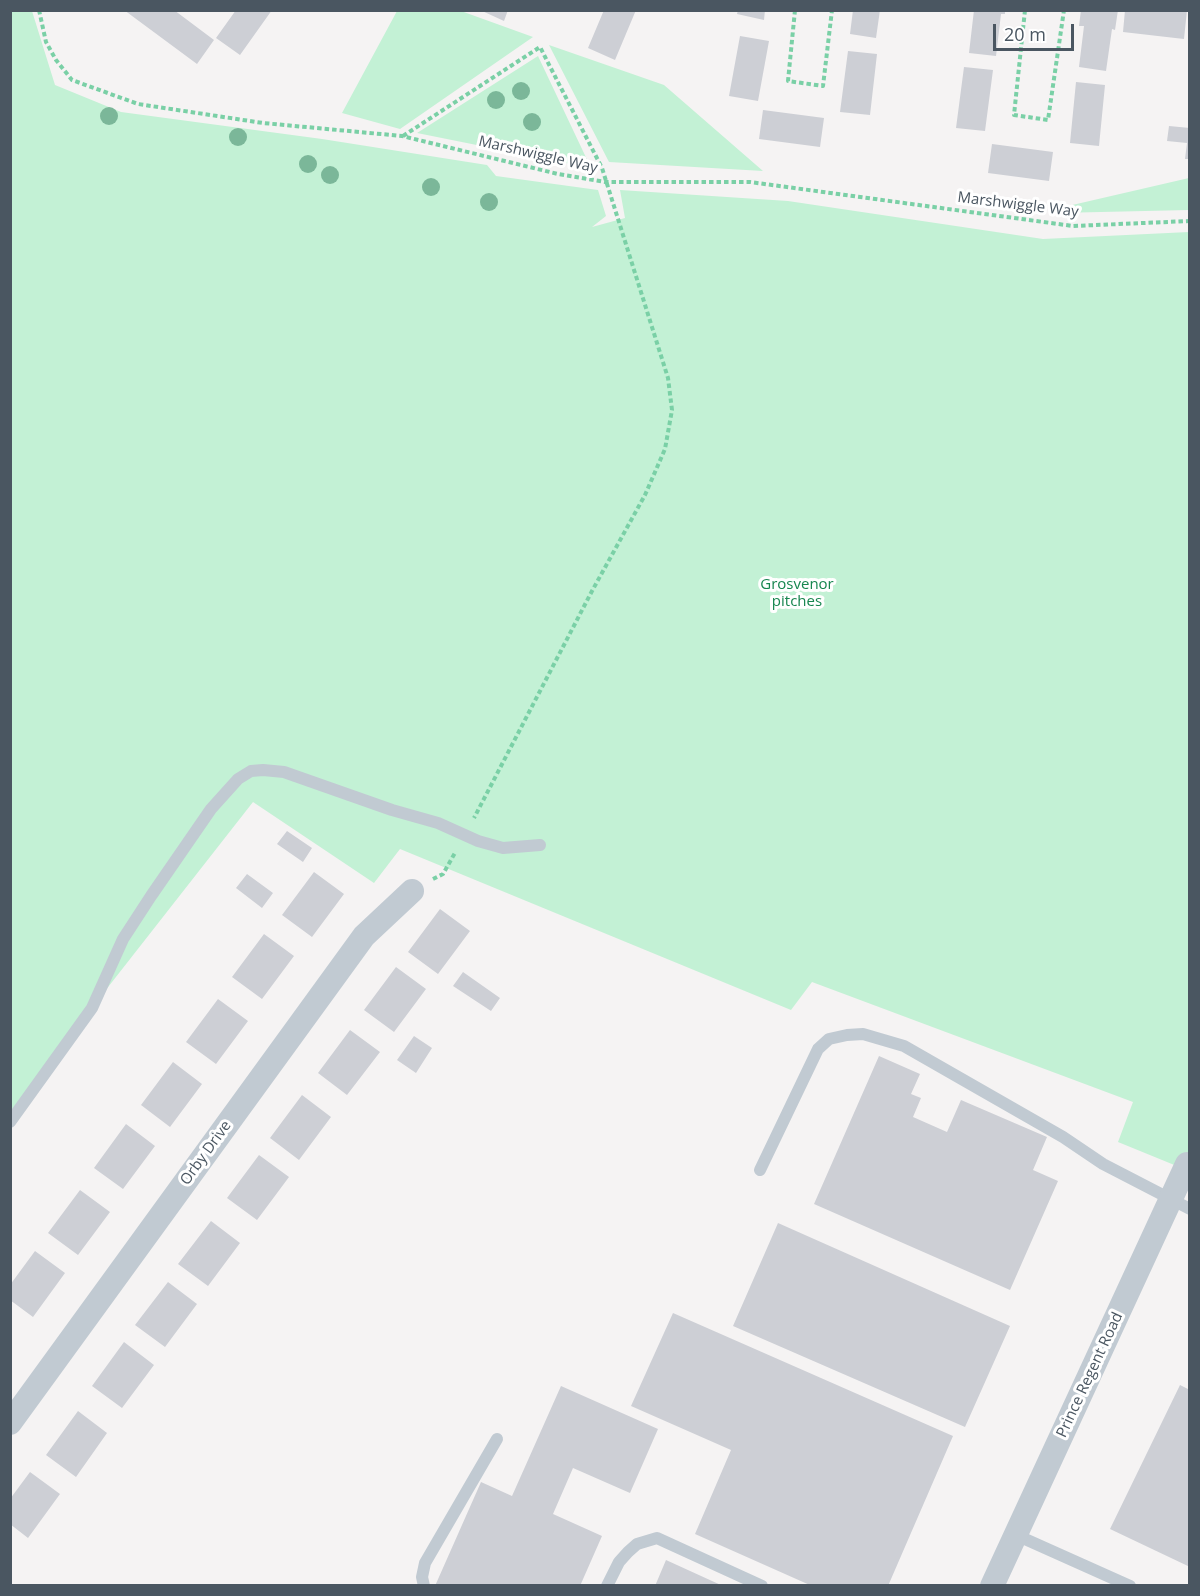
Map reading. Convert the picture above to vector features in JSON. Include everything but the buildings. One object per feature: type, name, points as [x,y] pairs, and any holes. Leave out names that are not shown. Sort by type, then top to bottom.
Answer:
[{"type":"street","name":"Orby Drive","points":[[10,1424],[364,936],[412,891]]},
{"type":"street","name":"Prince Regent Road","points":[[992,1586],[1180,1205],[1187,1164]]},
{"type":"lane","points":[[10,1122],[92,1008],[123,939],[151,896],[211,809],[238,779],[251,771],[284,772],[382,807],[438,822],[464,835],[503,848],[540,845]]},
{"type":"lane","points":[[760,1170],[818,1049],[829,1039],[863,1034],[904,1046],[1063,1137],[1103,1164],[1180,1205]]},
{"type":"lane","points":[[424,1586],[422,1577],[428,1557],[497,1439]]},
{"type":"lane","points":[[1016,1534],[1130,1586]]},
{"type":"lane","points":[[607,1586],[619,1562],[628,1552],[637,1544],[657,1538],[762,1586]]},
{"type":"path","name":"Marshwiggle Way","points":[[39,10],[46,42],[56,60],[72,80],[138,104],[263,123],[402,136],[558,174],[606,183],[750,182],[1073,226],[1190,221]]},
{"type":"path","points":[[795,10],[788,81],[823,86],[832,10]]},
{"type":"path","points":[[1025,10],[1014,115],[1048,120],[1064,10]]},
{"type":"path","points":[[402,136],[540,47],[602,168],[668,378],[672,410],[665,449],[645,495],[592,591],[508,755],[443,874],[412,891]]},
{"type":"green space","name":"Grosvenor pitches","points":[[11,11],[32,11],[55,85],[121,112],[322,139],[487,165],[496,176],[598,190],[606,216],[592,227],[625,218],[620,190],[788,201],[1043,239],[1189,232],[1189,1171],[1118,1142],[1133,1102],[812,982],[791,1010],[400,849],[374,883],[253,802],[11,1111]]},
{"type":"green space","points":[[397,11],[461,11],[533,37],[400,129],[342,113]]},
{"type":"green space","points":[[549,45],[664,85],[763,171],[609,162]]},
{"type":"green space","points":[[538,56],[591,168],[417,133]]},
{"type":"green space","points":[[1189,178],[1189,210],[1057,213],[1055,209]]}]
